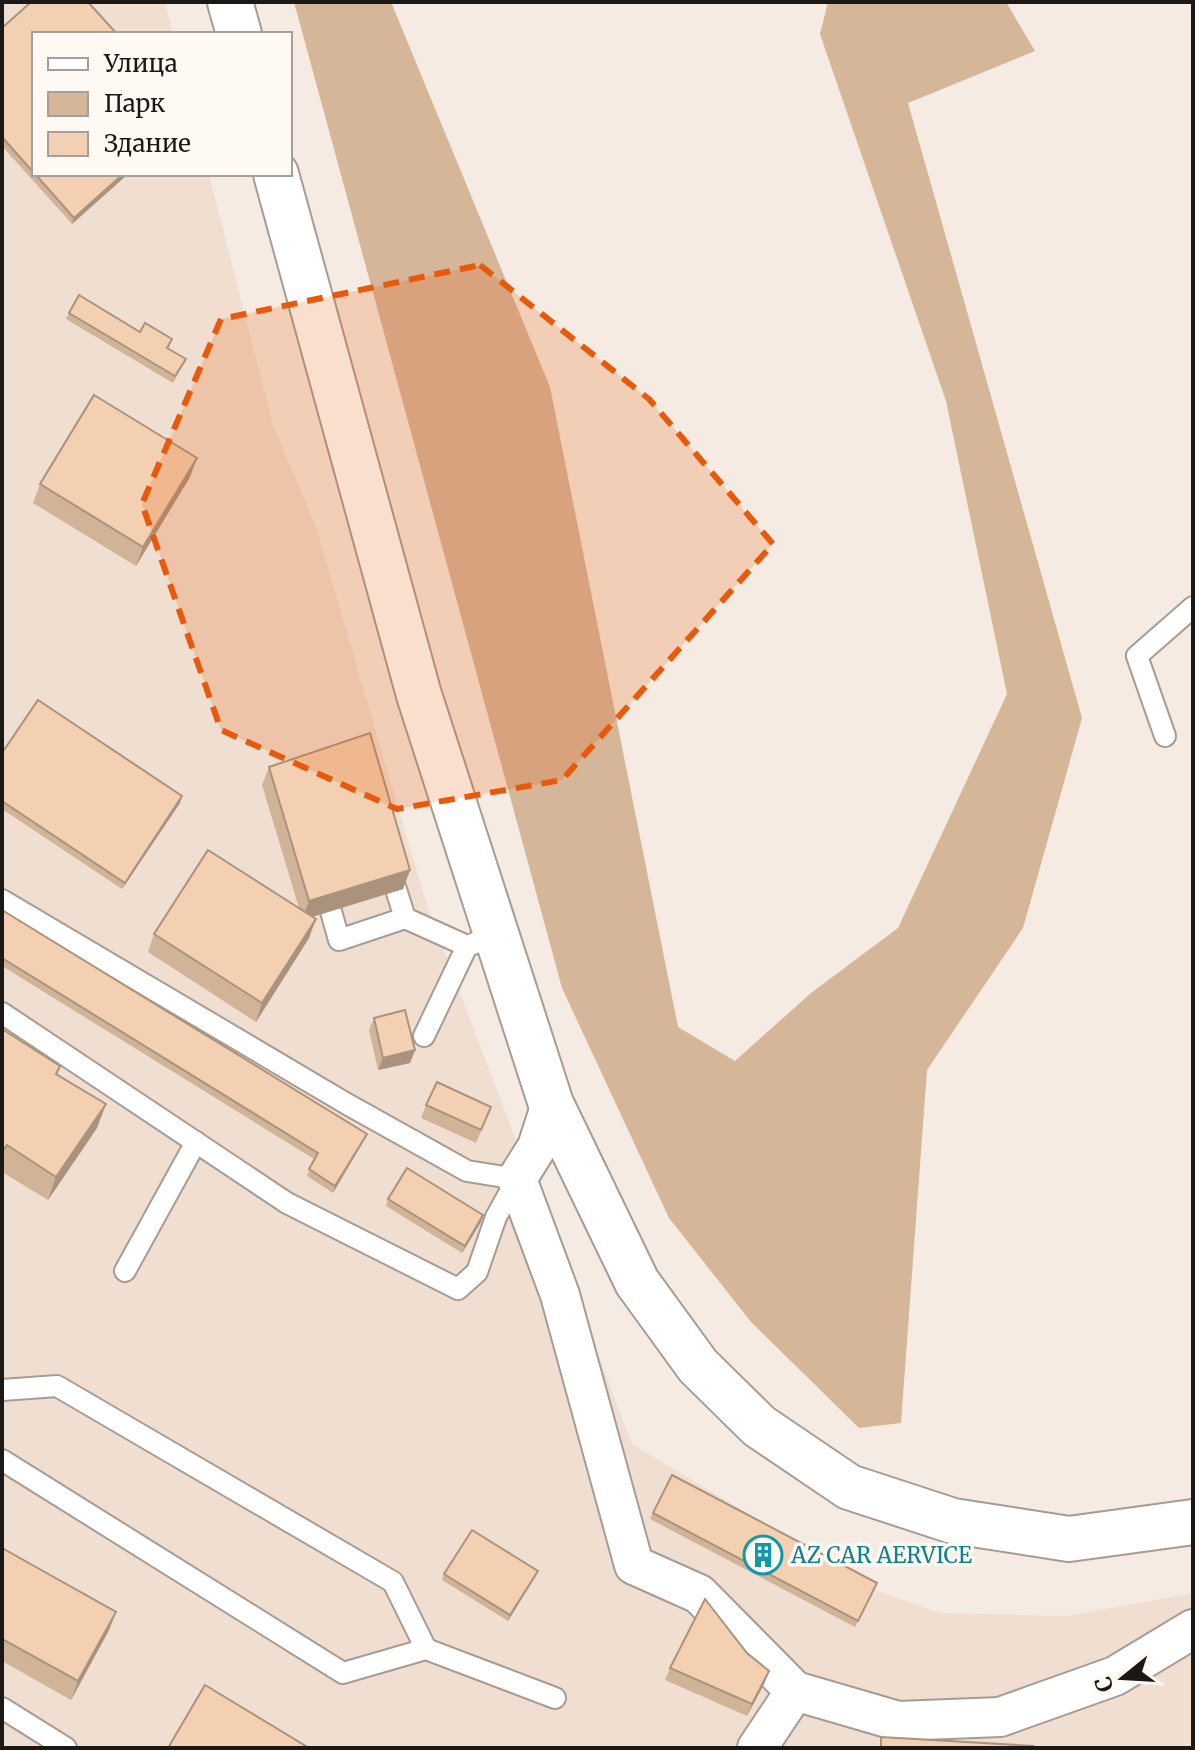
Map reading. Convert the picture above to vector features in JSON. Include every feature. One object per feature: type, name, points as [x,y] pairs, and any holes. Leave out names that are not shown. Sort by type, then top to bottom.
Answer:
[{"type":"main road","points":[[230,2],[238,32]]},
{"type":"main road","points":[[277,176],[419,695],[482,941],[551,1104],[637,1282],[698,1366],[759,1426],[849,1487],[953,1521],[1069,1539],[1193,1522]]},
{"type":"street","points":[[551,1104],[537,1147],[517,1179],[560,1295],[634,1565],[699,1594],[795,1691],[898,1721],[1000,1717],[1115,1676],[1193,1629]]},
{"type":"street","points":[[757,1748],[795,1691]]},
{"type":"lane","points":[[1165,736],[1137,656],[1193,607]]},
{"type":"lane","points":[[382,844],[405,918]]},
{"type":"lane","points":[[317,865],[339,940],[405,918],[482,941],[424,1036]]},
{"type":"lane","points":[[2,900],[347,1104],[467,1171],[517,1179],[496,1217],[477,1272],[458,1289],[287,1203],[2,1013]]},
{"type":"lane","points":[[125,1271],[196,1142]]},
{"type":"lane","points":[[2,1390],[57,1386],[393,1582],[426,1649]]},
{"type":"lane","points":[[2,1460],[343,1673],[426,1649],[555,1698]]},
{"type":"lane","points":[[2,1708],[66,1748]]},
{"type":"highlighted area","points":[[480,265],[649,399],[773,544],[562,780],[397,809],[221,730],[142,504],[221,319]]},
{"type":"shaded area","points":[[2,2],[165,2],[172,32],[32,32],[32,176],[210,176],[273,425],[316,527],[428,909],[632,1444],[875,1590],[940,1613],[1067,1616],[1193,1593],[1193,1748],[2,1748]]},
{"type":"green space","points":[[294,2],[391,2],[550,387],[678,1027],[735,1061],[811,993],[898,928],[1007,694],[946,401],[820,34],[828,2],[1006,2],[1035,51],[908,103],[1082,718],[1023,928],[927,1070],[901,1423],[859,1428],[751,1322],[669,1218],[562,988]]},
{"type":"building","points":[[31,2],[88,2],[115,32],[32,32],[32,171],[2,137],[2,28]]},
{"type":"building","points":[[37,176],[121,176],[74,218]]},
{"type":"building","points":[[79,295],[140,332],[145,323],[172,339],[167,348],[186,359],[175,376],[69,313]]},
{"type":"building","points":[[94,395],[197,458],[143,547],[40,484]]},
{"type":"building","points":[[38,700],[182,796],[125,883],[2,801],[2,753]]},
{"type":"building","points":[[370,733],[410,870],[309,901],[269,767]]},
{"type":"building","points":[[208,850],[316,919],[262,1003],[154,934]]},
{"type":"building","points":[[2,910],[367,1134],[335,1186],[309,1169],[318,1153],[2,958]]},
{"type":"building","points":[[405,1010],[415,1050],[383,1058],[374,1018]]},
{"type":"building","points":[[2,1029],[60,1066],[56,1074],[106,1104],[56,1177],[7,1145],[2,1152]]},
{"type":"building","points":[[437,1082],[491,1107],[481,1130],[426,1105]]},
{"type":"building","points":[[407,1168],[483,1215],[465,1246],[388,1199]]},
{"type":"building","name":"AZ CAR AERVICE","points":[[672,1475],[877,1583],[858,1621],[653,1513]]},
{"type":"building","points":[[472,1530],[538,1571],[510,1615],[444,1574]]},
{"type":"building","points":[[2,1548],[116,1612],[78,1681],[2,1639]]},
{"type":"building","points":[[705,1599],[747,1653],[769,1671],[752,1704],[670,1668]]},
{"type":"building","points":[[205,1685],[309,1748],[168,1748]]},
{"type":"building","points":[[881,1737],[1033,1746],[881,1748]]},
{"type":"place","name":"AZ CAR AERVICE","points":[[763,1555]]}]
